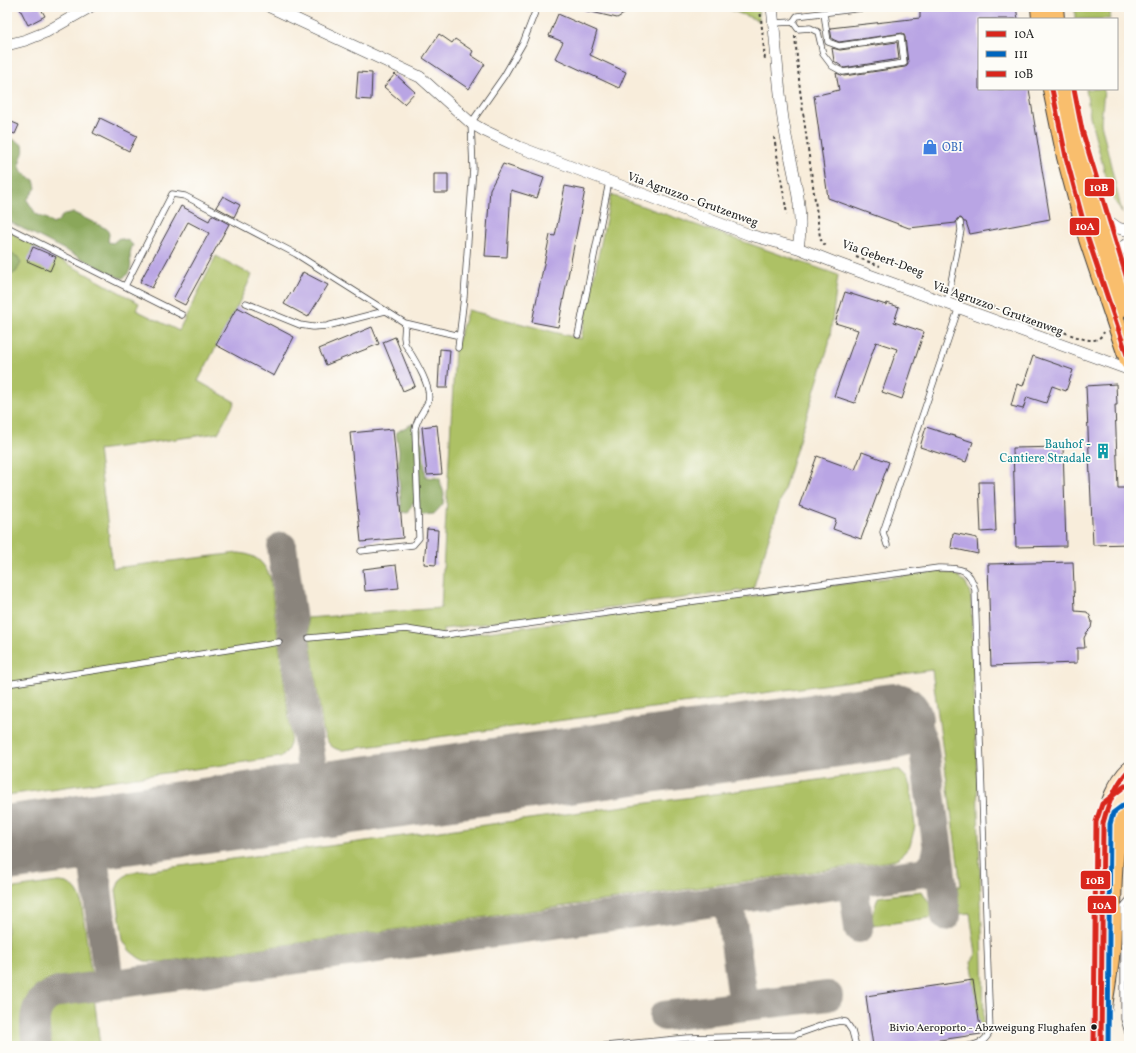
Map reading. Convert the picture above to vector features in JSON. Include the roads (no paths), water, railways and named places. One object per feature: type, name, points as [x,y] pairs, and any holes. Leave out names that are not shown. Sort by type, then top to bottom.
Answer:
[{"type":"main road","points":[[1040,7],[1041,18]]},
{"type":"main road","points":[[1054,7],[1055,18]]},
{"type":"main road","points":[[1060,7],[1060,18]]},
{"type":"main road","points":[[1052,90],[1066,157],[1088,239],[1129,361]]},
{"type":"main road","points":[[1067,90],[1075,132],[1129,308]]},
{"type":"main road","points":[[1100,1024],[1111,948],[1114,871],[1117,840],[1123,818],[1129,809]]},
{"type":"street","points":[[7,45],[26,40],[46,32],[90,7]]},
{"type":"street","name":"Via Agruzzo - Grutzenweg","points":[[270,7],[420,77],[471,123],[519,147],[750,235],[798,248],[1125,368],[1129,367]]},
{"type":"street","points":[[772,7],[783,119],[800,212],[801,233],[798,248]]},
{"type":"street","points":[[1099,214],[1118,228],[1129,231]]},
{"type":"street","points":[[1114,262],[1122,247],[1129,243]]},
{"type":"street","points":[[1101,1046],[1103,824],[1107,809],[1116,789],[1129,770]]},
{"type":"street","points":[[1107,809],[1129,792]]},
{"type":"lane","points":[[458,348],[464,297],[473,168],[471,123],[504,76],[523,43],[537,7]]},
{"type":"lane","points":[[793,22],[797,16],[871,7]]},
{"type":"lane","points":[[793,22],[798,29],[810,28],[818,32],[824,54],[832,66],[843,72],[904,63],[901,37],[839,46],[828,42],[824,12]]},
{"type":"lane","points":[[774,23],[793,22]]},
{"type":"lane","points":[[578,335],[609,182]]},
{"type":"lane","points":[[125,286],[172,194],[185,196],[296,254],[405,324],[460,336]]},
{"type":"lane","points":[[947,303],[961,230],[960,222]]},
{"type":"lane","points":[[7,227],[182,315]]},
{"type":"lane","points":[[246,303],[300,325],[314,327],[327,326],[385,311]]},
{"type":"lane","points":[[887,545],[883,532],[959,307]]},
{"type":"lane","points":[[361,551],[413,544],[419,538],[415,430],[416,423],[429,398],[426,383],[405,344],[405,324]]},
{"type":"lane","points":[[309,638],[406,629],[445,634],[938,568],[950,568],[964,571],[972,578],[975,590],[990,1031],[985,1040],[969,1046]]},
{"type":"lane","points":[[7,684],[279,642]]},
{"type":"lane","points":[[1129,900],[1124,906],[1124,1019],[1129,1036]]},
{"type":"lane","points":[[605,1046],[688,1038],[791,1035],[804,1033],[826,1024],[840,1021],[846,1022],[852,1030],[856,1046]]},
{"type":"place","name":"OBI","points":[[930,147]]},
{"type":"place","name":"Bauhof - Cantiere Stradale","points":[[1103,451]]},
{"type":"place","name":"Bivio Aeroporto - Abzweigung Flughafen","points":[[1094,1027]]}]
